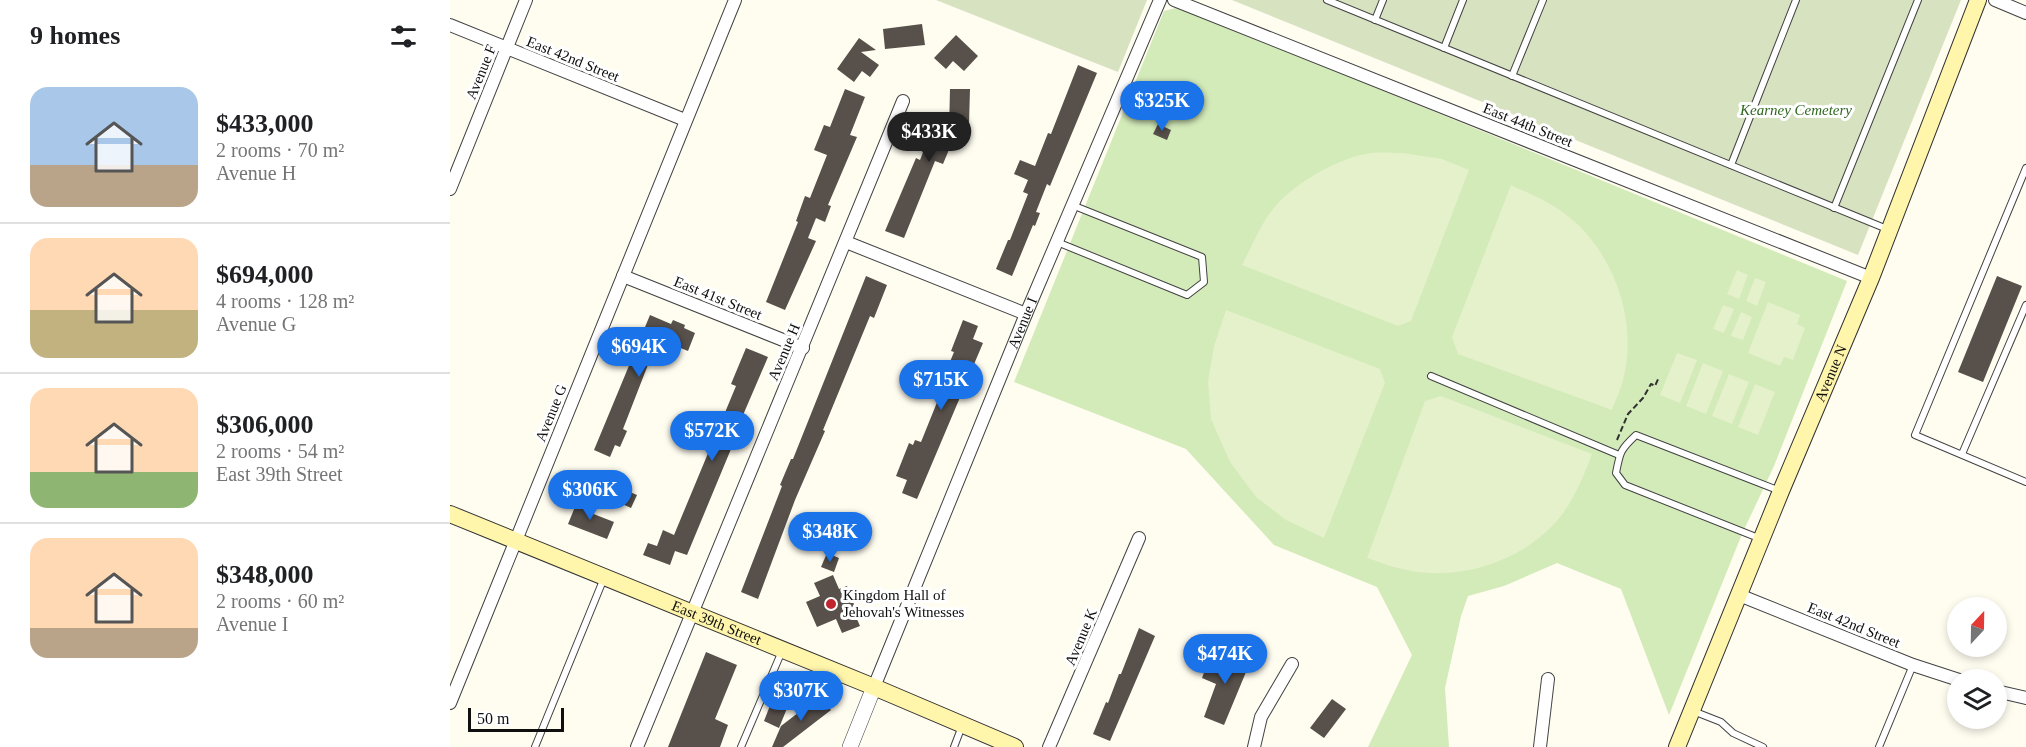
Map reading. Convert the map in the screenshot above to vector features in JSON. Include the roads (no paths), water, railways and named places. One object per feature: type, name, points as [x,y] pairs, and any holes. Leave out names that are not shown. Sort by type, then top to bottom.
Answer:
[{"type":"main road","name":"Avenue N","points":[[1677,747],[1871,278],[1978,0]]},
{"type":"main road","name":"East 39th Street","points":[[450,514],[1015,747]]},
{"type":"street","name":"Avenue F","points":[[450,189],[526,0]]},
{"type":"street","name":"Avenue G","points":[[450,704],[735,0]]},
{"type":"street","name":"Avenue I","points":[[850,747],[1026,314],[1160,0]]},
{"type":"street","name":"East 44th Street","points":[[1174,0],[1871,278]]},
{"type":"street","points":[[1995,0],[2026,13]]},
{"type":"street","name":"East 42nd Street","points":[[450,25],[685,120]]},
{"type":"street","name":"Avenue H","points":[[637,747],[903,101]]},
{"type":"street","points":[[846,242],[1026,314]]},
{"type":"street","name":"East 41st Street","points":[[623,276],[803,348]]},
{"type":"street","name":"Avenue K","points":[[1049,747],[1140,538]]},
{"type":"street","name":"East 42nd Street","points":[[1739,595],[1913,665],[1947,676]]},
{"type":"street","points":[[1254,747],[1262,717],[1292,664]]},
{"type":"street","points":[[1540,747],[1548,680]]},
{"type":"street","points":[[2007,694],[2026,698]]},
{"type":"lane","points":[[1327,0],[1890,230]]},
{"type":"lane","points":[[1375,20],[1383,0]]},
{"type":"lane","points":[[1444,48],[1463,0]]},
{"type":"lane","points":[[1512,76],[1543,0]]},
{"type":"lane","points":[[1731,165],[1796,0]]},
{"type":"lane","points":[[1834,208],[1918,0]]},
{"type":"lane","points":[[2026,168],[1915,435],[2026,482]]},
{"type":"lane","points":[[1057,242],[1187,295],[1204,282],[1202,257],[1072,205]]},
{"type":"lane","points":[[1962,454],[2026,305]]},
{"type":"lane","points":[[1431,376],[1619,454]]},
{"type":"lane","points":[[1762,540],[1625,485],[1616,473],[1619,454],[1636,435],[1781,491]]},
{"type":"lane","points":[[535,747],[604,578]]},
{"type":"lane","points":[[741,747],[782,651]]},
{"type":"lane","points":[[1879,747],[1913,665]]},
{"type":"lane","points":[[1692,711],[1721,722],[1733,733],[1763,747]]},
{"type":"lane","points":[[954,747],[963,725]]},
{"type":"place","name":"Kingdom Hall of Jehovah's Witnesses","points":[[831,604]]},
{"type":"park label","name":"Kearney Cemetery","points":[[1796,110]]}]
